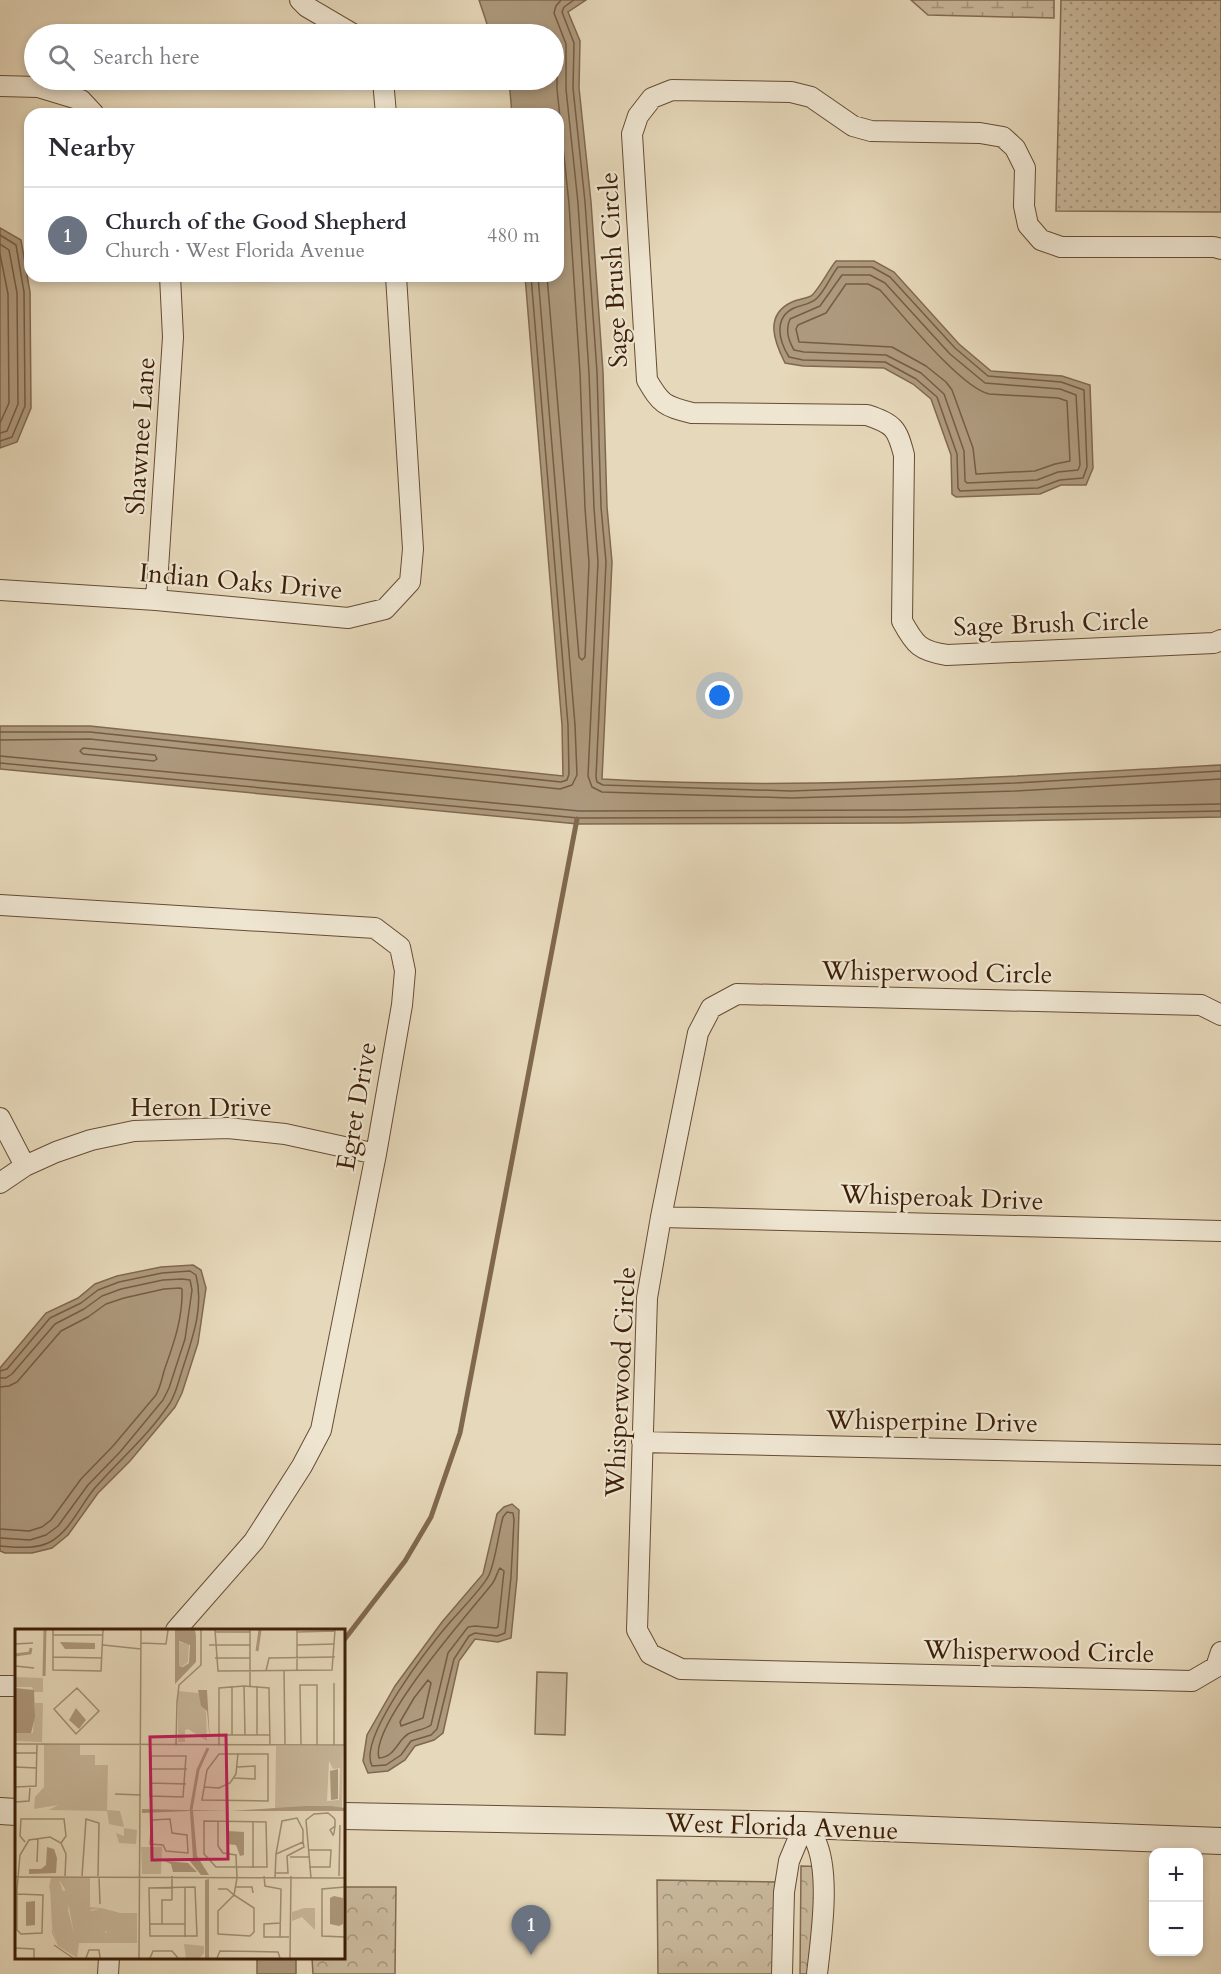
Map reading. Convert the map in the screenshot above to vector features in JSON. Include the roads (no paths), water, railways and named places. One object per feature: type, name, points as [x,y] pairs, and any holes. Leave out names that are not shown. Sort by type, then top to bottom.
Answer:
[{"type":"street","points":[[300,0],[307,7],[336,24]]},
{"type":"street","points":[[0,86],[24,87]]},
{"type":"street","points":[[48,90],[81,100],[88,108]]},
{"type":"street","points":[[385,90],[386,108]]},
{"type":"street","name":"Sage Brush Circle","points":[[1221,249],[1214,247],[1061,247],[1041,240],[1028,225],[1024,206],[1024,168],[1015,148],[1003,137],[980,133],[871,131],[853,126],[811,97],[791,92],[672,90],[652,98],[638,116],[632,134],[647,380],[658,400],[673,408],[692,413],[867,415],[887,422],[899,435],[904,455],[902,621],[913,642],[928,652],[947,655],[1214,643],[1221,640]]},
{"type":"street","name":"Shawnee Lane","points":[[156,600],[173,337],[170,282]]},
{"type":"street","name":"Indian Oaks Drive","points":[[0,590],[156,600],[348,618],[385,609],[410,582],[413,549],[396,282]]},
{"type":"street","name":"Egret Drive","points":[[0,905],[375,928],[400,947],[405,971],[402,1005],[376,1154],[321,1430],[302,1466],[254,1540],[177,1629]]},
{"type":"street","name":"Whisperwood Circle","points":[[1221,1015],[1202,1005],[737,994],[711,1008],[698,1033],[647,1298],[637,1630],[650,1654],[681,1670],[1192,1681],[1216,1667],[1221,1652]]},
{"type":"street","points":[[0,1118],[25,1166]]},
{"type":"street","name":"Heron Drive","points":[[0,1184],[25,1166],[56,1152],[91,1140],[134,1131],[240,1130],[285,1134],[376,1154]]},
{"type":"street","name":"Whisperoak Drive","points":[[661,1216],[1221,1231]]},
{"type":"street","name":"Whisperpine Drive","points":[[642,1442],[1221,1455]]},
{"type":"street","points":[[0,1811],[15,1812]]},
{"type":"street","name":"West Florida Avenue","points":[[345,1816],[804,1826],[1221,1841]]},
{"type":"street","points":[[782,1974],[784,1892],[789,1861],[804,1826]]},
{"type":"street","points":[[804,1826],[815,1841],[823,1872],[821,1938],[817,1974]]},
{"type":"water","points":[[479,0],[586,0],[568,12],[580,41],[579,88],[591,202],[603,372],[607,507],[612,562],[602,779],[834,783],[1221,765],[1221,817],[901,823],[578,824],[0,769],[0,726],[90,726],[563,776],[562,725],[525,282],[564,282],[564,108],[511,108],[510,90],[564,90],[564,24],[487,24]]},
{"type":"water","points":[[0,228],[21,240],[24,282],[28,282],[30,292],[31,408],[17,442],[0,448]]},
{"type":"water","points":[[836,261],[874,261],[894,272],[959,344],[991,371],[1062,376],[1090,385],[1093,468],[1086,485],[1061,485],[1040,494],[956,497],[952,494],[951,455],[931,399],[913,384],[884,368],[803,366],[785,363],[775,337],[775,321],[778,314],[783,307],[792,302],[811,296]]},
{"type":"water","points":[[193,1265],[201,1270],[206,1288],[198,1343],[182,1393],[175,1407],[130,1461],[98,1493],[68,1535],[52,1548],[32,1553],[0,1551],[0,1368],[46,1313],[78,1298],[95,1284],[117,1276],[161,1267]]},
{"type":"water","points":[[512,1504],[519,1510],[517,1578],[511,1638],[498,1642],[475,1639],[459,1661],[443,1733],[434,1740],[415,1746],[405,1760],[388,1771],[368,1773],[363,1761],[367,1735],[395,1686],[442,1622],[483,1574],[497,1514],[504,1507]]},
{"type":"water","points":[[257,1959],[296,1959],[296,1974],[257,1974]]},
{"type":"waterway","points":[[345,1639],[405,1561],[431,1517],[460,1433],[577,819]]},
{"type":"place","name":"Church of the Good Shepherd","points":[[531,1955]]}]
